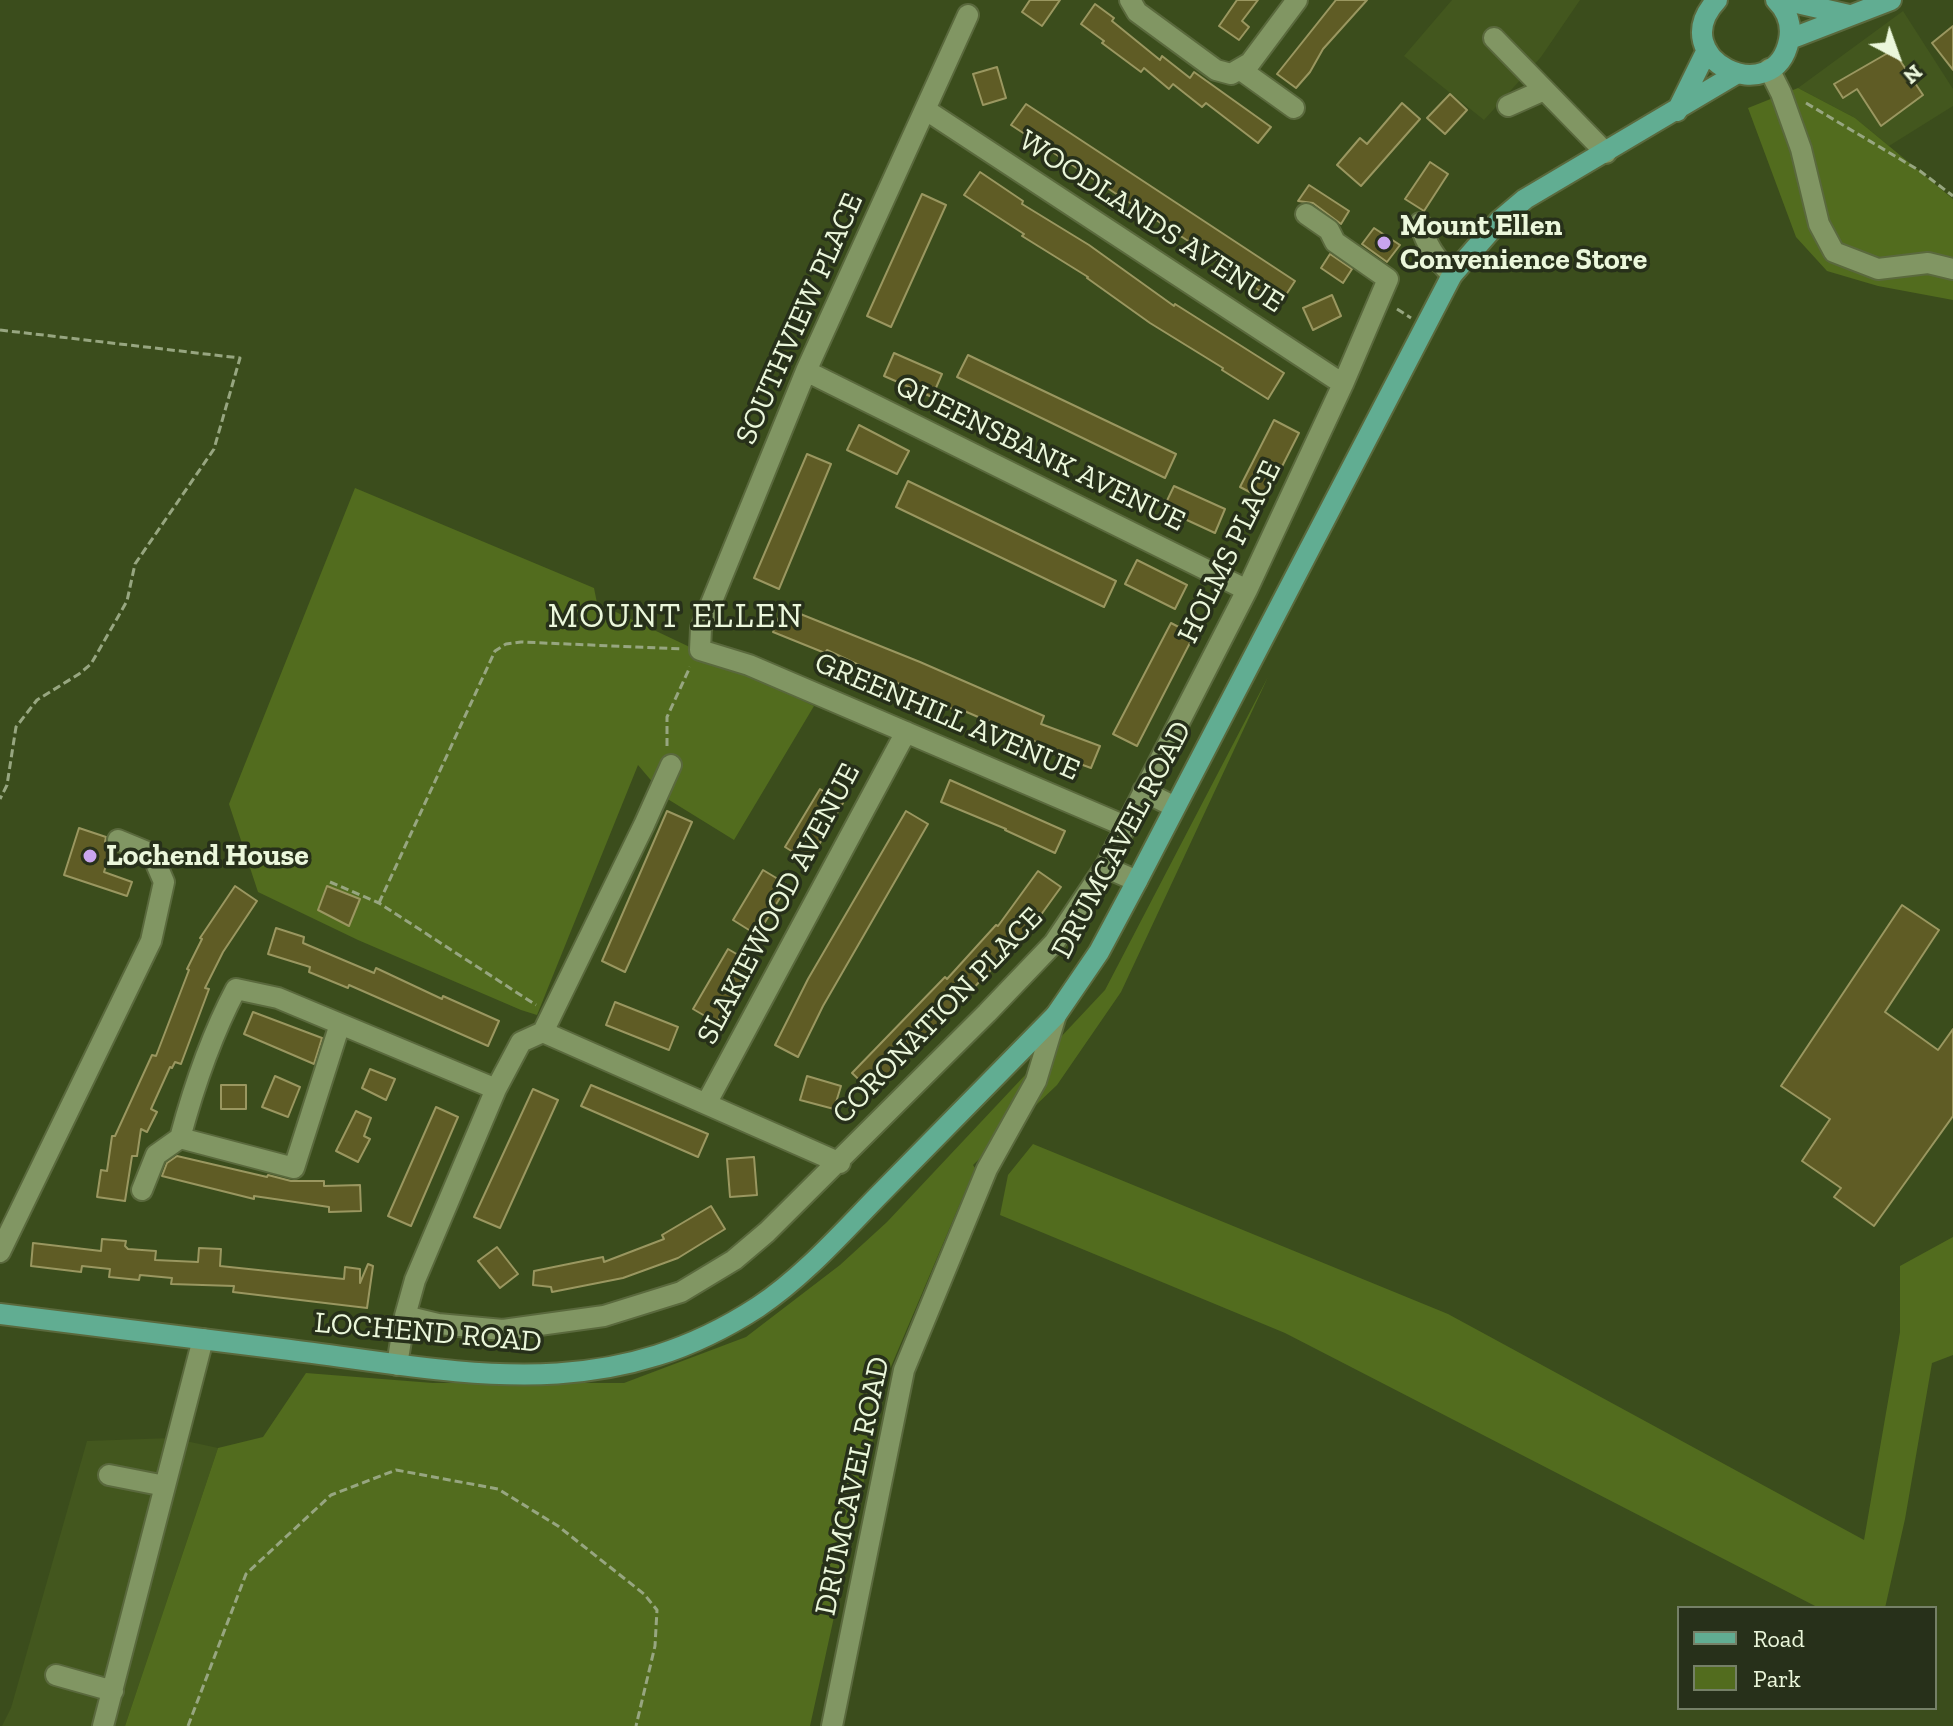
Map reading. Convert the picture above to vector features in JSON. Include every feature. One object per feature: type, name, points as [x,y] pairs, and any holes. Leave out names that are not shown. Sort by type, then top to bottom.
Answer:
[{"type":"main road","points":[[1709,5],[1703,38],[1714,61],[1736,74],[1774,78],[1790,39],[1787,16],[1776,0]]},
{"type":"main road","points":[[1784,0],[1849,15]]},
{"type":"main road","points":[[1790,39],[1891,0]]},
{"type":"main road","points":[[1677,111],[1707,50]]},
{"type":"main road","name":"DRUMCAVEL ROAD","points":[[1056,1015],[1099,952],[1137,881],[1452,275],[1499,221],[1525,199],[1736,74]]},
{"type":"main road","name":"LOCHEND ROAD","points":[[0,1314],[397,1365],[533,1376],[600,1371],[663,1354],[716,1331],[759,1306],[809,1266],[1056,1015]]},
{"type":"street","points":[[1130,0],[1137,12],[1216,70],[1231,74],[1250,63],[1297,0]]},
{"type":"street","name":"SOUTHVIEW PLACE","points":[[700,650],[701,628],[806,371],[968,15]]},
{"type":"street","points":[[1494,38],[1606,153]]},
{"type":"street","points":[[1241,70],[1294,108]]},
{"type":"street","points":[[1774,78],[1801,149],[1819,224],[1834,252],[1878,269],[1928,263],[1953,269]]},
{"type":"street","points":[[1508,106],[1544,90]]},
{"type":"street","name":"WOODLANDS AVENUE","points":[[926,110],[1343,384]]},
{"type":"street","points":[[1306,214],[1329,230],[1335,242],[1388,279],[1380,300]]},
{"type":"street","points":[[1420,223],[1425,240],[1437,260],[1452,275]]},
{"type":"street","name":"HOLMS PLACE","points":[[1125,826],[1247,590],[1380,300]]},
{"type":"street","name":"QUEENSBANK AVENUE","points":[[806,371],[1247,590]]},
{"type":"street","name":"GREENHILL AVENUE","points":[[700,650],[749,665],[1125,826]]},
{"type":"street","name":"SLAKIEWOOD AVENUE","points":[[706,1104],[906,732]]},
{"type":"street","points":[[397,1365],[415,1280],[496,1089],[521,1042],[546,1024],[671,765]]},
{"type":"street","points":[[1143,791],[1175,807]]},
{"type":"street","name":"CORONATION PLACE","points":[[405,1316],[438,1324],[503,1330],[604,1316],[681,1292],[734,1260],[840,1163],[1054,943],[1105,867],[1125,826]]},
{"type":"street","points":[[0,1252],[151,941],[164,882],[152,854],[118,840]]},
{"type":"street","points":[[1105,867],[1137,881]]},
{"type":"street","points":[[142,1190],[156,1155],[180,1138],[192,1091],[218,1023],[236,989],[278,998],[496,1089]]},
{"type":"street","name":"DRUMCAVEL ROAD","points":[[832,1726],[904,1370],[987,1169],[1036,1081],[1056,1015]]},
{"type":"street","points":[[180,1138],[294,1168],[340,1024]]},
{"type":"street","points":[[546,1024],[706,1104],[840,1163]]},
{"type":"street","points":[[103,1726],[203,1339]]},
{"type":"street","points":[[109,1475],[165,1486]]},
{"type":"street","points":[[56,1675],[113,1691]]},
{"type":"path","points":[[1774,78],[1920,171],[1953,196]]},
{"type":"path","points":[[1380,300],[1424,325]]},
{"type":"path","points":[[0,330],[240,358],[214,449],[135,564],[127,601],[91,664],[37,700],[16,727],[7,785],[0,799]]},
{"type":"path","points":[[379,903],[495,651],[506,644],[521,642],[700,650],[667,717],[667,755],[671,765]]},
{"type":"path","points":[[330,882],[379,903],[541,1008],[546,1024]]},
{"type":"path","points":[[188,1726],[246,1574],[331,1495],[396,1470],[498,1489],[558,1526],[644,1594],[657,1610],[655,1646],[636,1726]]},
{"type":"shaded area","points":[[1452,0],[1580,0],[1541,57],[1484,120],[1404,56]]},
{"type":"shaded area","points":[[1903,11],[1953,89],[1953,106],[1889,146],[1855,118],[1798,88]]},
{"type":"shaded area","points":[[172,1438],[218,1448],[125,1726],[2,1726],[11,1708],[87,1441]]},
{"type":"green space","points":[[1798,88],[1855,118],[1953,199],[1953,300],[1878,286],[1827,271],[1796,237],[1748,108]]},
{"type":"green space","points":[[355,488],[594,588],[597,603],[814,706],[734,840],[666,798],[638,765],[537,1015],[358,940],[258,892],[229,804]]},
{"type":"green space","points":[[1268,677],[1121,992],[1057,1085],[973,1165],[975,1168],[887,1376],[810,1726],[125,1726],[218,1448],[263,1437],[306,1373],[433,1383],[624,1383],[746,1337],[840,1265],[887,1222],[1105,990]]},
{"type":"green space","points":[[1033,1144],[1448,1314],[1864,1540],[1900,1332],[1900,1266],[1953,1237],[1953,1355],[1932,1363],[1905,1519],[1885,1606],[1815,1606],[1285,1333],[1000,1215],[1008,1175]]},
{"type":"building","points":[[1030,0],[1060,0],[1042,26],[1022,12]]},
{"type":"building","points":[[1237,0],[1258,0],[1242,21],[1249,27],[1239,40],[1219,26]]},
{"type":"building","points":[[1336,0],[1367,0],[1323,49],[1310,72],[1296,88],[1277,74]]},
{"type":"building","points":[[1095,4],[1160,60],[1162,56],[1190,78],[1194,72],[1271,127],[1258,143],[1206,103],[1202,107],[1173,84],[1169,89],[1144,68],[1141,72],[1081,24]]},
{"type":"building","points":[[1953,26],[1953,70],[1932,43]]},
{"type":"building","points":[[1893,50],[1923,95],[1881,126],[1857,89],[1843,98],[1834,84]]},
{"type":"building","points":[[997,67],[1006,98],[983,105],[973,74]]},
{"type":"building","points":[[1450,94],[1467,110],[1445,134],[1427,118]]},
{"type":"building","points":[[1402,103],[1420,119],[1361,186],[1337,165],[1360,138],[1367,144]]},
{"type":"building","points":[[1026,104],[1295,281],[1280,304],[1011,125]]},
{"type":"building","points":[[1430,162],[1448,174],[1424,211],[1405,199]]},
{"type":"building","points":[[980,172],[1023,201],[1022,204],[1089,245],[1174,306],[1284,373],[1268,399],[1150,323],[1088,277],[964,195]]},
{"type":"building","points":[[1309,185],[1349,211],[1341,224],[1313,203],[1298,201]]},
{"type":"building","points":[[922,194],[946,205],[891,327],[867,316]]},
{"type":"building","points":[[1374,228],[1400,245],[1387,262],[1362,244]]},
{"type":"building","points":[[1330,254],[1352,269],[1343,283],[1321,268]]},
{"type":"building","points":[[1332,295],[1341,316],[1313,330],[1303,308]]},
{"type":"building","points":[[894,353],[942,374],[932,397],[884,376]]},
{"type":"building","points":[[968,355],[1176,454],[1165,478],[957,377]]},
{"type":"building","points":[[1274,420],[1299,433],[1265,500],[1240,487]]},
{"type":"building","points":[[859,425],[909,451],[897,474],[847,450]]},
{"type":"building","points":[[807,454],[831,464],[779,589],[754,578]]},
{"type":"building","points":[[908,481],[1116,581],[1104,607],[896,507]]},
{"type":"building","points":[[1174,486],[1225,509],[1215,533],[1163,509]]},
{"type":"building","points":[[1137,560],[1187,585],[1175,609],[1125,584]]},
{"type":"building","points":[[783,607],[1044,716],[1041,724],[1100,746],[1091,768],[1042,750],[1043,745],[962,710],[961,713],[827,650],[825,653],[773,632]]},
{"type":"building","points":[[1171,623],[1194,635],[1137,746],[1113,734]]},
{"type":"building","points":[[950,780],[1065,831],[1055,853],[941,802]]},
{"type":"building","points":[[820,789],[843,803],[809,862],[785,847]]},
{"type":"building","points":[[667,811],[692,822],[625,972],[602,961]]},
{"type":"building","points":[[906,811],[928,824],[823,1006],[798,1057],[775,1045],[808,979]]},
{"type":"building","name":"Lochend House","points":[[79,828],[106,837],[105,842],[111,850],[104,872],[132,882],[127,896],[64,875]]},
{"type":"building","points":[[763,870],[788,885],[757,935],[733,920]]},
{"type":"building","points":[[1038,871],[1061,887],[1030,930],[872,1092],[852,1073],[998,926]]},
{"type":"building","points":[[235,886],[257,901],[223,952],[205,988],[209,989],[181,1064],[175,1062],[170,1067],[151,1109],[157,1112],[147,1132],[141,1129],[137,1156],[132,1156],[125,1201],[97,1197],[101,1170],[107,1171],[112,1136],[115,1136],[152,1055],[156,1056],[200,938]]},
{"type":"building","points":[[327,886],[360,899],[349,926],[318,910]]},
{"type":"building","points":[[1902,905],[1939,930],[1885,1012],[1938,1050],[1953,1029],[1953,1116],[1874,1226],[1834,1197],[1841,1188],[1802,1161],[1830,1119],[1781,1086]]},
{"type":"building","points":[[276,928],[304,937],[303,943],[374,973],[376,968],[499,1021],[488,1046],[349,985],[348,988],[309,972],[310,967],[268,954]]},
{"type":"building","points":[[728,949],[752,963],[717,1023],[693,1009]]},
{"type":"building","points":[[615,1002],[678,1027],[669,1050],[606,1025]]},
{"type":"building","points":[[253,1012],[322,1038],[314,1064],[244,1034]]},
{"type":"building","points":[[370,1069],[395,1079],[386,1100],[362,1088]]},
{"type":"building","points":[[275,1076],[300,1087],[288,1117],[262,1107]]},
{"type":"building","points":[[807,1076],[841,1086],[834,1109],[800,1100]]},
{"type":"building","points":[[221,1085],[246,1085],[246,1109],[221,1109]]},
{"type":"building","points":[[591,1085],[708,1134],[698,1157],[581,1106]]},
{"type":"building","points":[[533,1089],[558,1100],[500,1228],[474,1217]]},
{"type":"building","points":[[436,1107],[458,1117],[411,1226],[388,1216]]},
{"type":"building","points":[[356,1111],[371,1118],[364,1136],[370,1139],[358,1162],[336,1151]]},
{"type":"building","points":[[177,1156],[291,1181],[324,1181],[324,1186],[360,1185],[361,1211],[329,1212],[329,1207],[254,1196],[254,1199],[162,1176],[167,1163]]},
{"type":"building","points":[[754,1157],[757,1195],[730,1197],[727,1159]]},
{"type":"building","points":[[711,1206],[725,1229],[678,1258],[623,1278],[552,1292],[551,1287],[533,1285],[534,1271],[603,1257],[604,1262],[664,1239],[662,1235]]},
{"type":"building","points":[[102,1239],[126,1241],[128,1249],[156,1251],[155,1260],[198,1262],[199,1248],[221,1249],[220,1266],[344,1279],[345,1267],[360,1269],[360,1283],[368,1264],[373,1266],[367,1308],[233,1292],[234,1286],[171,1284],[172,1278],[140,1275],[139,1280],[109,1277],[110,1269],[82,1266],[81,1272],[31,1266],[33,1243],[101,1251]]},
{"type":"building","points":[[497,1247],[518,1274],[500,1288],[478,1261]]},
{"type":"place","name":"Mount Ellen Convenience Store","points":[[1384,243]]},
{"type":"place","name":"Lochend House","points":[[90,856]]},
{"type":"district","name":"MOUNT ELLEN","points":[[676,617]]}]
